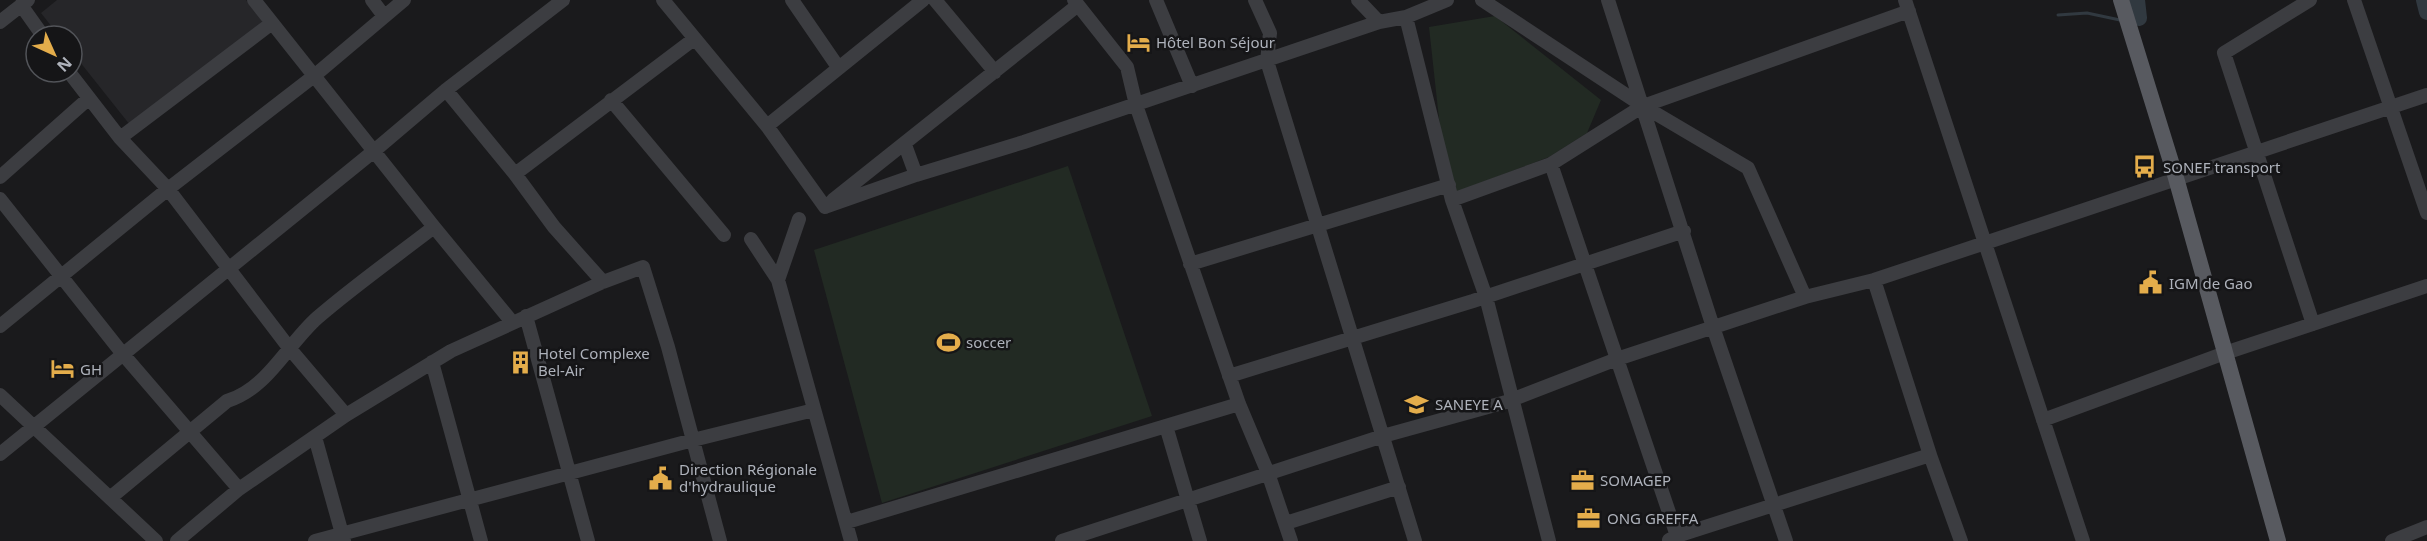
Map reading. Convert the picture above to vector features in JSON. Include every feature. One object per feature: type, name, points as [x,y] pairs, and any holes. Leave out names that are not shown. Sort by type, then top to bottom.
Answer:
[{"type":"main road","points":[[2121,0],[2176,178],[2278,541]]},
{"type":"street","points":[[254,0],[434,227],[519,319],[588,541]]},
{"type":"street","points":[[372,0],[384,16]]},
{"type":"street","points":[[0,326],[168,189],[314,76],[404,0]]},
{"type":"street","points":[[0,454],[374,151],[544,5],[563,0]]},
{"type":"street","points":[[663,0],[766,126],[825,207]]},
{"type":"street","points":[[792,0],[838,67]]},
{"type":"street","points":[[766,126],[923,0]]},
{"type":"street","points":[[934,0],[995,72]]},
{"type":"street","points":[[1255,0],[1270,33],[1267,61],[1415,541]]},
{"type":"street","points":[[1358,0],[1379,22]]},
{"type":"street","points":[[825,207],[1379,22],[1406,17],[1447,0]]},
{"type":"street","points":[[1482,0],[1643,106],[1748,168],[1805,297]]},
{"type":"street","points":[[1608,0],[1713,327],[1786,541]]},
{"type":"street","points":[[2310,0],[2224,53],[2313,324]]},
{"type":"street","points":[[2354,0],[2391,106],[2422,181],[2427,213]]},
{"type":"street","points":[[825,207],[995,72],[1076,2],[1127,67],[1136,105],[1190,264],[1239,404],[1268,473],[1291,541]]},
{"type":"street","points":[[1161,2],[1192,86]]},
{"type":"street","points":[[0,22],[25,3],[36,24]]},
{"type":"street","points":[[1452,200],[1551,164],[1643,106],[1907,5],[2083,541]]},
{"type":"street","points":[[1406,17],[1452,200],[1486,297],[1549,541]]},
{"type":"street","points":[[120,138],[272,23]]},
{"type":"street","points":[[515,174],[694,39]]},
{"type":"street","points":[[77,84],[120,138],[168,189],[290,349],[346,415]]},
{"type":"street","points":[[446,90],[515,174],[554,227],[603,282]]},
{"type":"street","points":[[1062,541],[1078,539],[1187,499],[1383,436],[1511,400],[1617,359],[1713,327],[1805,297],[1874,280],[2427,95]]},
{"type":"street","points":[[0,177],[88,99]]},
{"type":"street","points":[[611,100],[724,235]]},
{"type":"street","points":[[905,145],[916,175]]},
{"type":"street","points":[[1551,164],[1617,359],[1670,540],[1930,455]]},
{"type":"street","points":[[1190,264],[1449,185]]},
{"type":"street","points":[[0,200],[122,353],[239,489]]},
{"type":"street","points":[[778,280],[799,219]]},
{"type":"street","points":[[110,498],[226,401],[237,398],[258,384],[316,319],[434,227]]},
{"type":"street","points":[[1229,376],[1486,297],[1684,231]]},
{"type":"street","points":[[751,239],[778,280],[851,541]]},
{"type":"street","points":[[177,541],[239,489],[346,415],[432,362],[519,319],[643,267],[720,541]]},
{"type":"street","points":[[1874,280],[1930,455],[1961,541]]},
{"type":"street","points":[[2043,420],[2224,353],[2427,286]]},
{"type":"street","points":[[432,362],[481,541]]},
{"type":"street","points":[[0,395],[156,541]]},
{"type":"street","points":[[847,522],[1239,404]]},
{"type":"street","points":[[315,541],[343,537],[470,499],[814,410]]},
{"type":"street","points":[[1166,426],[1200,541]]},
{"type":"street","points":[[315,437],[343,537]]},
{"type":"street","points":[[1286,523],[1399,487]]},
{"type":"street","points":[[2392,540],[2427,527]]},
{"type":"shaded area","points":[[57,0],[246,0],[264,22],[130,125],[84,67],[84,24],[50,24],[41,13]]},
{"type":"shaded area","points":[[1495,16],[1601,100],[1587,133],[1549,157],[1456,192],[1440,128],[1429,27]]},
{"type":"shaded area","points":[[1068,166],[1152,416],[882,503],[814,250]]},
{"type":"waterway","points":[[2137,0],[2139,18]]},
{"type":"waterway","points":[[2424,0],[2427,12]]},
{"type":"waterway","points":[[2058,15],[2087,13],[2120,20]]},
{"type":"place","name":"Hôtel Bon Séjour","points":[[1138,42]]},
{"type":"place","name":"SONEF transport","points":[[2145,167]]},
{"type":"place","name":"IGM de Gao","points":[[2151,283]]},
{"type":"place","name":"soccer","points":[[948,342]]},
{"type":"place","name":"Hotel Complexe Bel-Air","points":[[520,362]]},
{"type":"place","name":"GH","points":[[62,369]]},
{"type":"place","name":"SANEYE A","points":[[1417,404]]},
{"type":"place","name":"Direction Régionale d'hydraulique","points":[[661,478]]},
{"type":"place","name":"SOMAGEP","points":[[1582,480]]},
{"type":"place","name":"ONG GREFFA","points":[[1589,518]]}]
